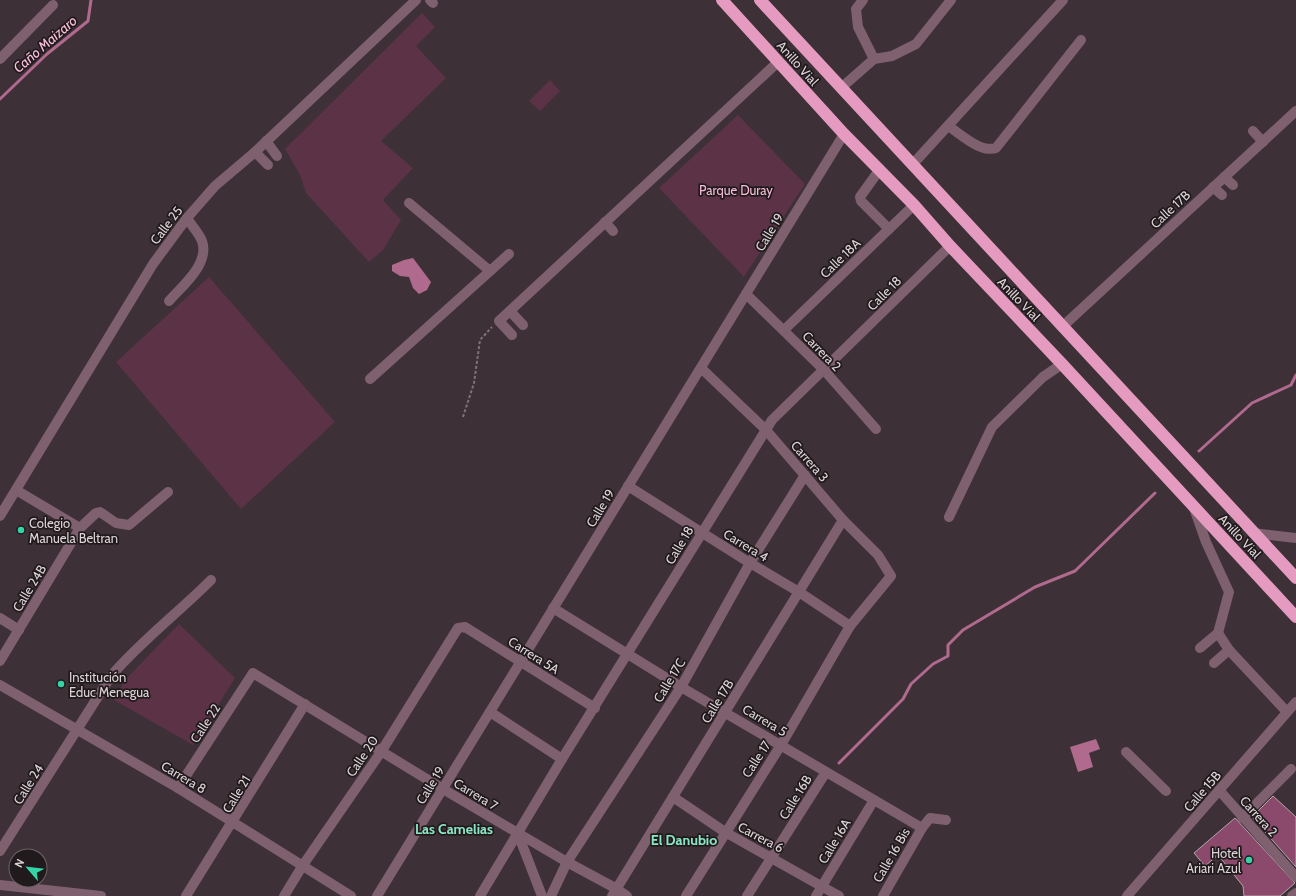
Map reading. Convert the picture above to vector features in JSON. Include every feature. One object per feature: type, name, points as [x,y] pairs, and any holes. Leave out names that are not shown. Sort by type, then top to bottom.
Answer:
[{"type":"highway","name":"Anillo Vial","points":[[722,0],[844,134],[914,205],[950,246],[1062,364],[1296,617]]},
{"type":"highway","name":"Anillo Vial","points":[[760,0],[1296,578]]},
{"type":"street","name":"Calle 25","points":[[0,516],[153,264],[187,218],[215,186],[255,152],[416,0]]},
{"type":"street","points":[[863,0],[856,9],[858,27],[874,59]]},
{"type":"street","points":[[842,88],[874,59],[892,56],[916,44],[951,0]]},
{"type":"street","points":[[912,165],[1063,0]]},
{"type":"street","points":[[0,59],[53,5]]},
{"type":"street","points":[[948,126],[982,148],[990,150],[996,148],[1081,40]]},
{"type":"street","points":[[512,335],[499,321],[778,62]]},
{"type":"street","name":"Calle 17B","points":[[1062,327],[1296,111]]},
{"type":"street","points":[[1253,131],[1263,142]]},
{"type":"street","name":"Calle 19","points":[[377,896],[844,134]]},
{"type":"street","points":[[266,141],[277,156]]},
{"type":"street","points":[[255,152],[268,165]]},
{"type":"street","points":[[880,169],[860,197],[861,202],[889,229]]},
{"type":"street","points":[[1224,177],[1233,185]]},
{"type":"street","points":[[1213,187],[1222,195]]},
{"type":"street","points":[[409,203],[490,271]]},
{"type":"street","name":"Calle 18A","points":[[784,330],[914,205]]},
{"type":"street","points":[[169,301],[196,270],[204,251],[202,241],[187,218]]},
{"type":"street","points":[[605,222],[613,230]]},
{"type":"street","name":"Calle 18","points":[[480,896],[562,759],[772,420],[950,246]]},
{"type":"street","points":[[370,379],[509,254]]},
{"type":"street","name":"Carrera 2","points":[[746,294],[824,370],[876,429]]},
{"type":"street","points":[[510,311],[523,325]]},
{"type":"street","points":[[949,517],[992,427],[1043,377],[1062,364]]},
{"type":"street","name":"Carrera 3","points":[[701,368],[766,430],[843,520],[878,555],[891,573],[890,578]]},
{"type":"street","name":"Calle 17C","points":[[551,896],[568,862],[681,687],[750,563],[805,475]]},
{"type":"street","name":"Carrera 4","points":[[628,486],[701,533],[799,592],[850,626]]},
{"type":"street","points":[[16,490],[80,528],[100,512],[116,523],[129,525],[168,492]]},
{"type":"street","points":[[1193,506],[1206,542],[1229,592],[1218,633],[1200,648]]},
{"type":"street","name":"Calle 17B","points":[[615,892],[843,520]]},
{"type":"street","name":"Calle 24B","points":[[0,661],[80,528]]},
{"type":"street","points":[[1253,533],[1296,538]]},
{"type":"street","name":"Calle 17","points":[[686,896],[780,745],[850,626],[890,578]]},
{"type":"street","name":"Calle 24","points":[[0,852],[111,676],[130,654],[186,606],[211,580]]},
{"type":"street","name":"Carrera 5","points":[[554,608],[681,687],[922,828]]},
{"type":"street","points":[[0,618],[19,630]]},
{"type":"street","name":"Carrera 5A","points":[[458,628],[465,627],[594,708]]},
{"type":"street","name":"Calle 20","points":[[284,896],[303,865],[381,752],[458,628]]},
{"type":"street","points":[[1218,633],[1230,650],[1287,712]]},
{"type":"street","points":[[1214,663],[1230,650]]},
{"type":"street","name":"Carrera 7","points":[[253,673],[381,752],[518,834],[568,862],[615,892],[626,896]]},
{"type":"street","name":"Calle 22","points":[[178,788],[253,673]]},
{"type":"street","name":"Carrera 8","points":[[0,685],[178,788],[351,896]]},
{"type":"street","name":"Calle 15B","points":[[1126,896],[1296,702]]},
{"type":"street","name":"Calle 21","points":[[186,896],[305,704]]},
{"type":"street","points":[[490,712],[562,759]]},
{"type":"street","points":[[1126,752],[1166,790]]},
{"type":"street","points":[[1242,818],[1291,770]]},
{"type":"street","name":"Calle 16B","points":[[747,896],[826,772]]},
{"type":"street","name":"Carrera 2","points":[[1219,790],[1242,818],[1296,876]]},
{"type":"street","name":"Carrera 6","points":[[673,797],[725,832],[772,857],[839,896]]},
{"type":"street","name":"Calle 16A","points":[[816,896],[874,800]]},
{"type":"street","points":[[922,828],[930,818],[946,820]]},
{"type":"street","name":"Calle 16 Bis","points":[[883,896],[922,828]]},
{"type":"street","points":[[518,834],[542,896]]},
{"type":"street","points":[[0,885],[57,894],[94,896]]},
{"type":"street","points":[[1292,896],[1296,892]]},
{"type":"path","points":[[463,417],[474,383],[480,340],[499,321]]},
{"type":"green space","points":[[422,13],[435,27],[416,46],[446,78],[381,141],[413,168],[383,200],[401,220],[383,250],[369,262],[306,193],[300,175],[285,149]]},
{"type":"green space","points":[[550,80],[560,91],[540,111],[529,101]]},
{"type":"green space","name":"Parque Duray","points":[[738,115],[805,184],[744,277],[659,188]]},
{"type":"green space","points":[[209,277],[335,422],[241,509],[116,362]]},
{"type":"green space","points":[[179,624],[235,678],[193,745],[114,700],[125,680]]},
{"type":"shaded area","points":[[413,258],[431,282],[427,290],[419,294],[413,288],[409,277],[400,276],[392,271],[392,265]]},
{"type":"shaded area","points":[[1096,739],[1100,749],[1089,753],[1093,767],[1078,772],[1070,747]]},
{"type":"building","points":[[1273,796],[1296,817],[1296,867],[1252,817]]},
{"type":"building","name":"Hotel Ariari Azul","points":[[1235,818],[1295,883],[1280,896],[1244,896],[1243,886],[1218,855],[1205,866],[1194,853]]},
{"type":"waterway","name":"Caño Maizaro","points":[[0,99],[47,54],[88,21],[91,0]]},
{"type":"waterway","points":[[1199,451],[1252,403],[1291,385],[1296,375]]},
{"type":"waterway","points":[[839,763],[903,699],[911,684],[933,664],[948,656],[948,645],[963,630],[1035,587],[1075,571],[1155,493]]},
{"type":"place","name":"Colegio Manuela Beltran","points":[[21,530]]},
{"type":"place","name":"Institución Educ Menegua","points":[[61,684]]},
{"type":"place","name":"Hotel Ariari Azul","points":[[1249,860]]},
{"type":"district","name":"Las Camelias","points":[[454,829]]},
{"type":"district","name":"El Danubio","points":[[684,840]]}]
